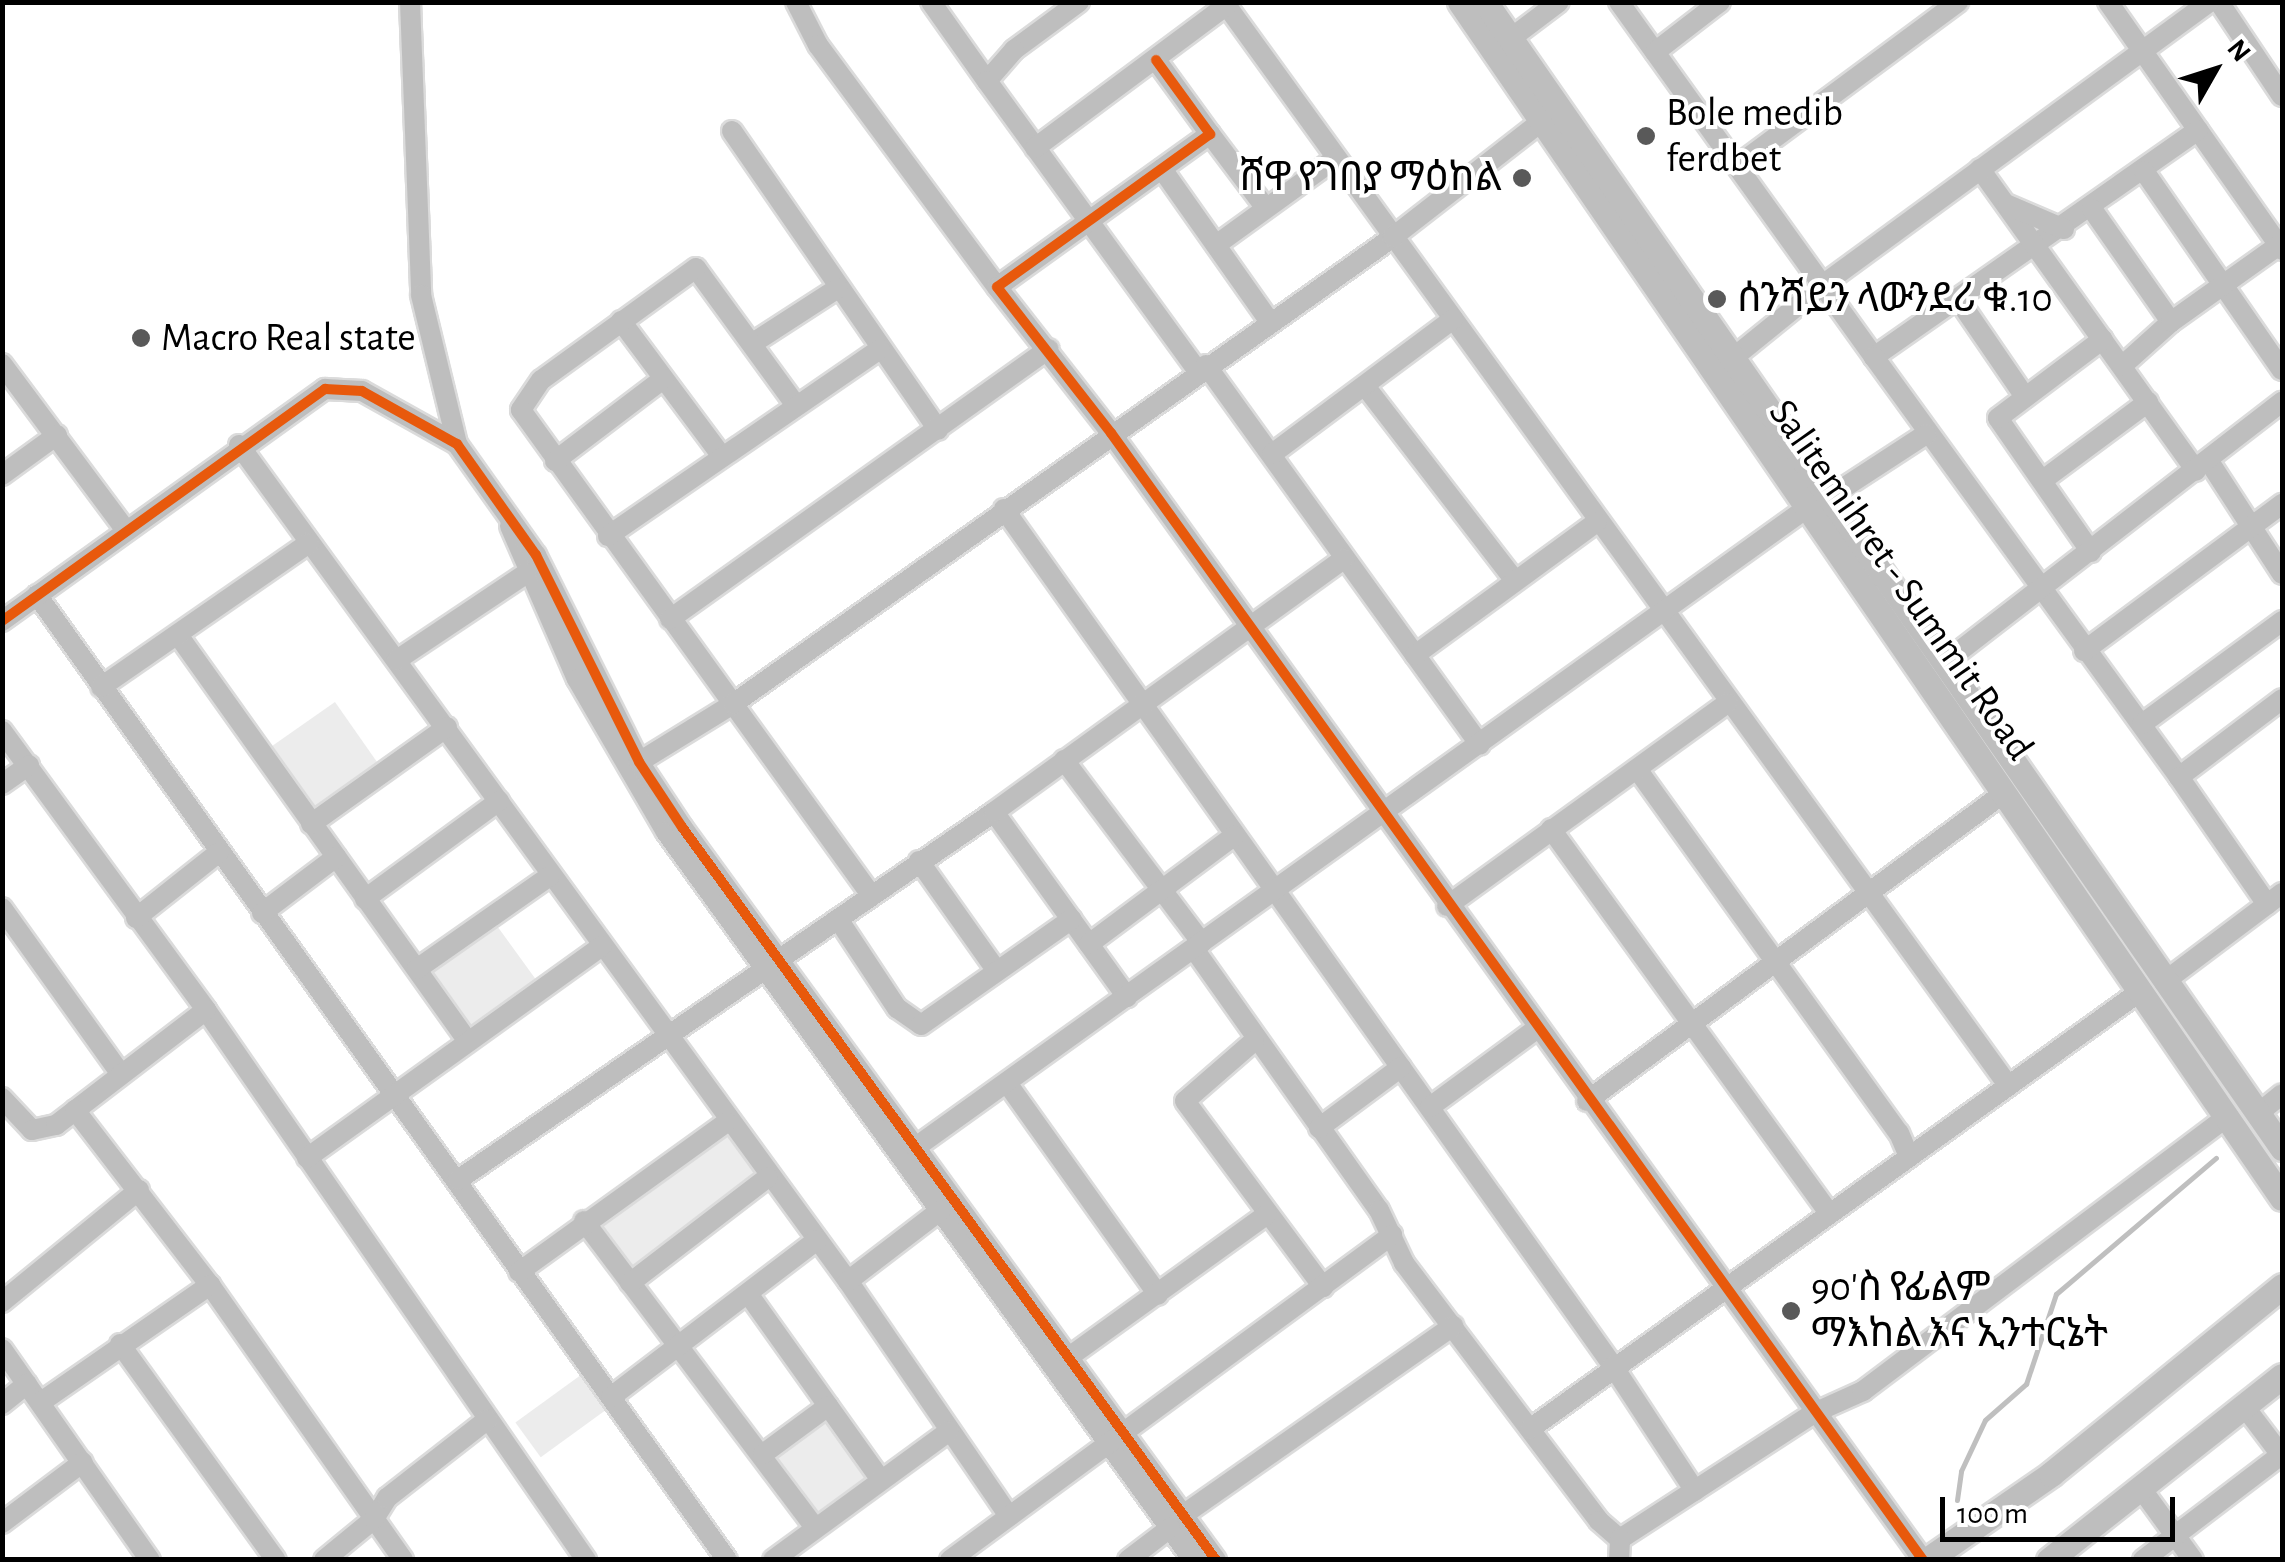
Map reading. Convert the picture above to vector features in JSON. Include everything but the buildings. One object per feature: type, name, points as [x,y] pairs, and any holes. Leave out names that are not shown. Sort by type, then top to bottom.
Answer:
[{"type":"main road","name":"Salitemihret - Summit Road","points":[[1460,2],[1818,503],[2004,793],[2153,986],[2228,1116],[2282,1198]]},
{"type":"main road","points":[[1485,2],[1721,367]]},
{"type":"main road","points":[[1818,503],[1944,663],[2153,986],[2178,1003],[2260,1112],[2282,1148]]},
{"type":"main road","points":[[1925,1560],[2051,1474],[2282,1286]]},
{"type":"main road","points":[[2049,1560],[2282,1376]]},
{"type":"street","points":[[410,2],[422,296],[457,444],[536,555],[639,762],[941,1210],[1177,1521],[1216,1560]]},
{"type":"street","points":[[796,2],[818,45],[996,287],[1110,433],[1536,1030],[1925,1560]]},
{"type":"street","points":[[931,2],[1088,221],[1272,454],[1344,560],[1480,745]]},
{"type":"street","points":[[987,81],[1014,50],[1079,2]]},
{"type":"street","points":[[1510,39],[1559,2]]},
{"type":"street","points":[[1530,1429],[1723,1286],[2275,898],[2178,778],[2142,724],[2084,651],[1619,2]]},
{"type":"street","points":[[1654,52],[1720,2]]},
{"type":"street","points":[[1738,166],[1958,2]]},
{"type":"street","points":[[2108,2],[2281,248],[2171,322],[2122,366]]},
{"type":"street","points":[[1721,367],[1824,284],[2208,2]]},
{"type":"street","points":[[2218,2],[2282,96]]},
{"type":"street","points":[[1035,148],[1225,4],[1727,703],[2008,1085]]},
{"type":"street","points":[[1156,60],[1265,206]]},
{"type":"street","points":[[639,762],[733,704],[1004,508],[1393,237],[1542,121]]},
{"type":"street","points":[[732,130],[938,430]]},
{"type":"street","points":[[1874,357],[2037,249],[2198,130]]},
{"type":"street","points":[[996,287],[1210,134]]},
{"type":"street","points":[[1216,245],[1336,158]]},
{"type":"street","points":[[1162,169],[1270,322]]},
{"type":"street","points":[[1980,169],[2148,402],[2252,527],[2282,574]]},
{"type":"street","points":[[2144,171],[2282,370]]},
{"type":"street","points":[[2006,205],[2064,229]]},
{"type":"street","points":[[2092,209],[2171,322]]},
{"type":"street","points":[[795,404],[696,268],[621,320],[522,400],[523,418],[871,895]]},
{"type":"street","points":[[752,342],[838,288]]},
{"type":"street","points":[[1958,299],[2026,397]]},
{"type":"street","points":[[1272,454],[1453,319]]},
{"type":"street","points":[[621,320],[722,455]]},
{"type":"street","points":[[2090,552],[2043,480],[1998,424],[2026,397],[2102,339]]},
{"type":"street","points":[[608,536],[880,349]]},
{"type":"street","points":[[670,618],[1048,350]]},
{"type":"street","points":[[2,364],[125,529]]},
{"type":"street","points":[[554,461],[663,380]]},
{"type":"street","points":[[2,621],[239,445],[299,404],[340,386],[362,391],[457,444]]},
{"type":"street","points":[[1365,386],[1515,582]]},
{"type":"street","points":[[2043,480],[2148,402]]},
{"type":"street","points":[[1944,663],[2203,467],[2282,402]]},
{"type":"street","points":[[916,1147],[1480,745],[1662,610],[1926,434]]},
{"type":"street","points":[[2,475],[57,435]]},
{"type":"street","points":[[239,445],[447,727],[727,1122],[848,1281],[1009,1516]]},
{"type":"street","points":[[2084,651],[2282,504]]},
{"type":"street","points":[[1004,508],[1613,1366],[1695,1491]]},
{"type":"street","points":[[509,519],[526,573],[627,772],[916,1147],[1070,1356],[1115,1439]]},
{"type":"street","points":[[1415,655],[1597,522]]},
{"type":"street","points":[[102,687],[309,543]]},
{"type":"street","points":[[458,1180],[994,812],[1344,560]]},
{"type":"street","points":[[397,660],[526,573]]},
{"type":"street","points":[[37,595],[218,852],[398,1095],[519,1272],[726,1560]]},
{"type":"street","points":[[2142,724],[2282,621]]},
{"type":"street","points":[[178,635],[468,1041]]},
{"type":"street","points":[[2178,778],[2282,699]]},
{"type":"street","points":[[1447,906],[1727,703]]},
{"type":"street","points":[[312,824],[447,727]]},
{"type":"street","points":[[2,730],[206,1010],[586,1560]]},
{"type":"street","points":[[1064,760],[1161,890],[1254,1042],[1392,1235],[1396,1252],[1620,1549],[1695,1491],[1814,1412],[1863,1391],[2228,1116]]},
{"type":"street","points":[[2,784],[29,765]]},
{"type":"street","points":[[1637,769],[1900,1133],[1909,1157]]},
{"type":"street","points":[[1588,1101],[2004,793]]},
{"type":"street","points":[[365,898],[499,801]]},
{"type":"street","points":[[994,812],[1127,997]]},
{"type":"street","points":[[1551,829],[1830,1213]]},
{"type":"street","points":[[1090,944],[1234,836]]},
{"type":"street","points":[[136,918],[218,852]]},
{"type":"street","points":[[262,912],[336,857]]},
{"type":"street","points":[[919,860],[998,971]]},
{"type":"street","points":[[417,969],[550,876]]},
{"type":"street","points":[[2,908],[120,1074]]},
{"type":"street","points":[[838,919],[913,1024],[1072,920]]},
{"type":"street","points":[[307,1158],[602,946]]},
{"type":"street","points":[[2,1098],[32,1130],[56,1125],[206,1010]]},
{"type":"street","points":[[1430,1108],[1536,1030]]},
{"type":"street","points":[[1254,1042],[1186,1101],[1324,1286]]},
{"type":"street","points":[[1319,1128],[1401,1067]]},
{"type":"street","points":[[1007,1083],[1158,1295]]},
{"type":"street","points":[[2260,1112],[2282,1094]]},
{"type":"street","points":[[74,1110],[140,1190],[403,1560]]},
{"type":"street","points":[[519,1272],[584,1221],[727,1122]]},
{"type":"street","points":[[630,1283],[768,1177]]},
{"type":"street","points":[[2,1302],[140,1190]]},
{"type":"street","points":[[848,1281],[941,1210]]},
{"type":"street","points":[[1070,1356],[1267,1214]]},
{"type":"street","points":[[584,1221],[815,1528]]},
{"type":"street","points":[[964,1555],[1009,1516],[1392,1235]]},
{"type":"street","points":[[611,1397],[816,1240]]},
{"type":"street","points":[[41,1402],[120,1344],[210,1286]]},
{"type":"street","points":[[749,1295],[881,1480]]},
{"type":"street","points":[[1128,1560],[1177,1521],[1453,1326]]},
{"type":"street","points":[[120,1344],[276,1560]]},
{"type":"street","points":[[2,1349],[150,1560]]},
{"type":"street","points":[[2,1404],[27,1384]]},
{"type":"street","points":[[763,1454],[828,1406]]},
{"type":"street","points":[[2143,1560],[2282,1455],[2244,1406]]},
{"type":"street","points":[[324,1560],[374,1519],[387,1498],[487,1420]]},
{"type":"street","points":[[773,1560],[949,1430]]},
{"type":"street","points":[[2,1523],[83,1462]]},
{"type":"street","points":[[2140,1488],[2192,1560]]},
{"type":"street","points":[[1177,1521],[1193,1560]]},
{"type":"shaded area","points":[[335,702],[380,766],[310,815],[265,751]]},
{"type":"shaded area","points":[[492,919],[538,983],[470,1033],[423,969]]},
{"type":"shaded area","points":[[723,1129],[760,1179],[635,1273],[598,1223]]},
{"type":"shaded area","points":[[585,1372],[610,1407],[541,1457],[515,1423]]},
{"type":"shaded area","points":[[829,1411],[878,1478],[820,1520],[772,1453]]},
{"type":"waterway","points":[[1957,1500],[1961,1471],[1985,1420],[2026,1384],[2056,1294],[2216,1158]]},
{"type":"cycle path","points":[[1156,60],[1210,134],[997,287],[1111,433],[1923,1560]]},
{"type":"cycle path","points":[[2,621],[325,389],[362,391],[457,444],[536,555],[639,762],[682,827],[1216,1560]]},
{"type":"place","name":"Bole medib ferdbet","points":[[1646,136]]},
{"type":"place","name":"ሸዋ የገበያ ማዕከል","points":[[1522,178]]},
{"type":"place","name":"ሰንሻይን ላውንደሪ ቁ.10","points":[[1717,299]]},
{"type":"place","name":"Macro Real state","points":[[141,338]]},
{"type":"place","name":"90'ስ የፊልም ማእከል እና ኢንተርኔት","points":[[1791,1311]]}]
